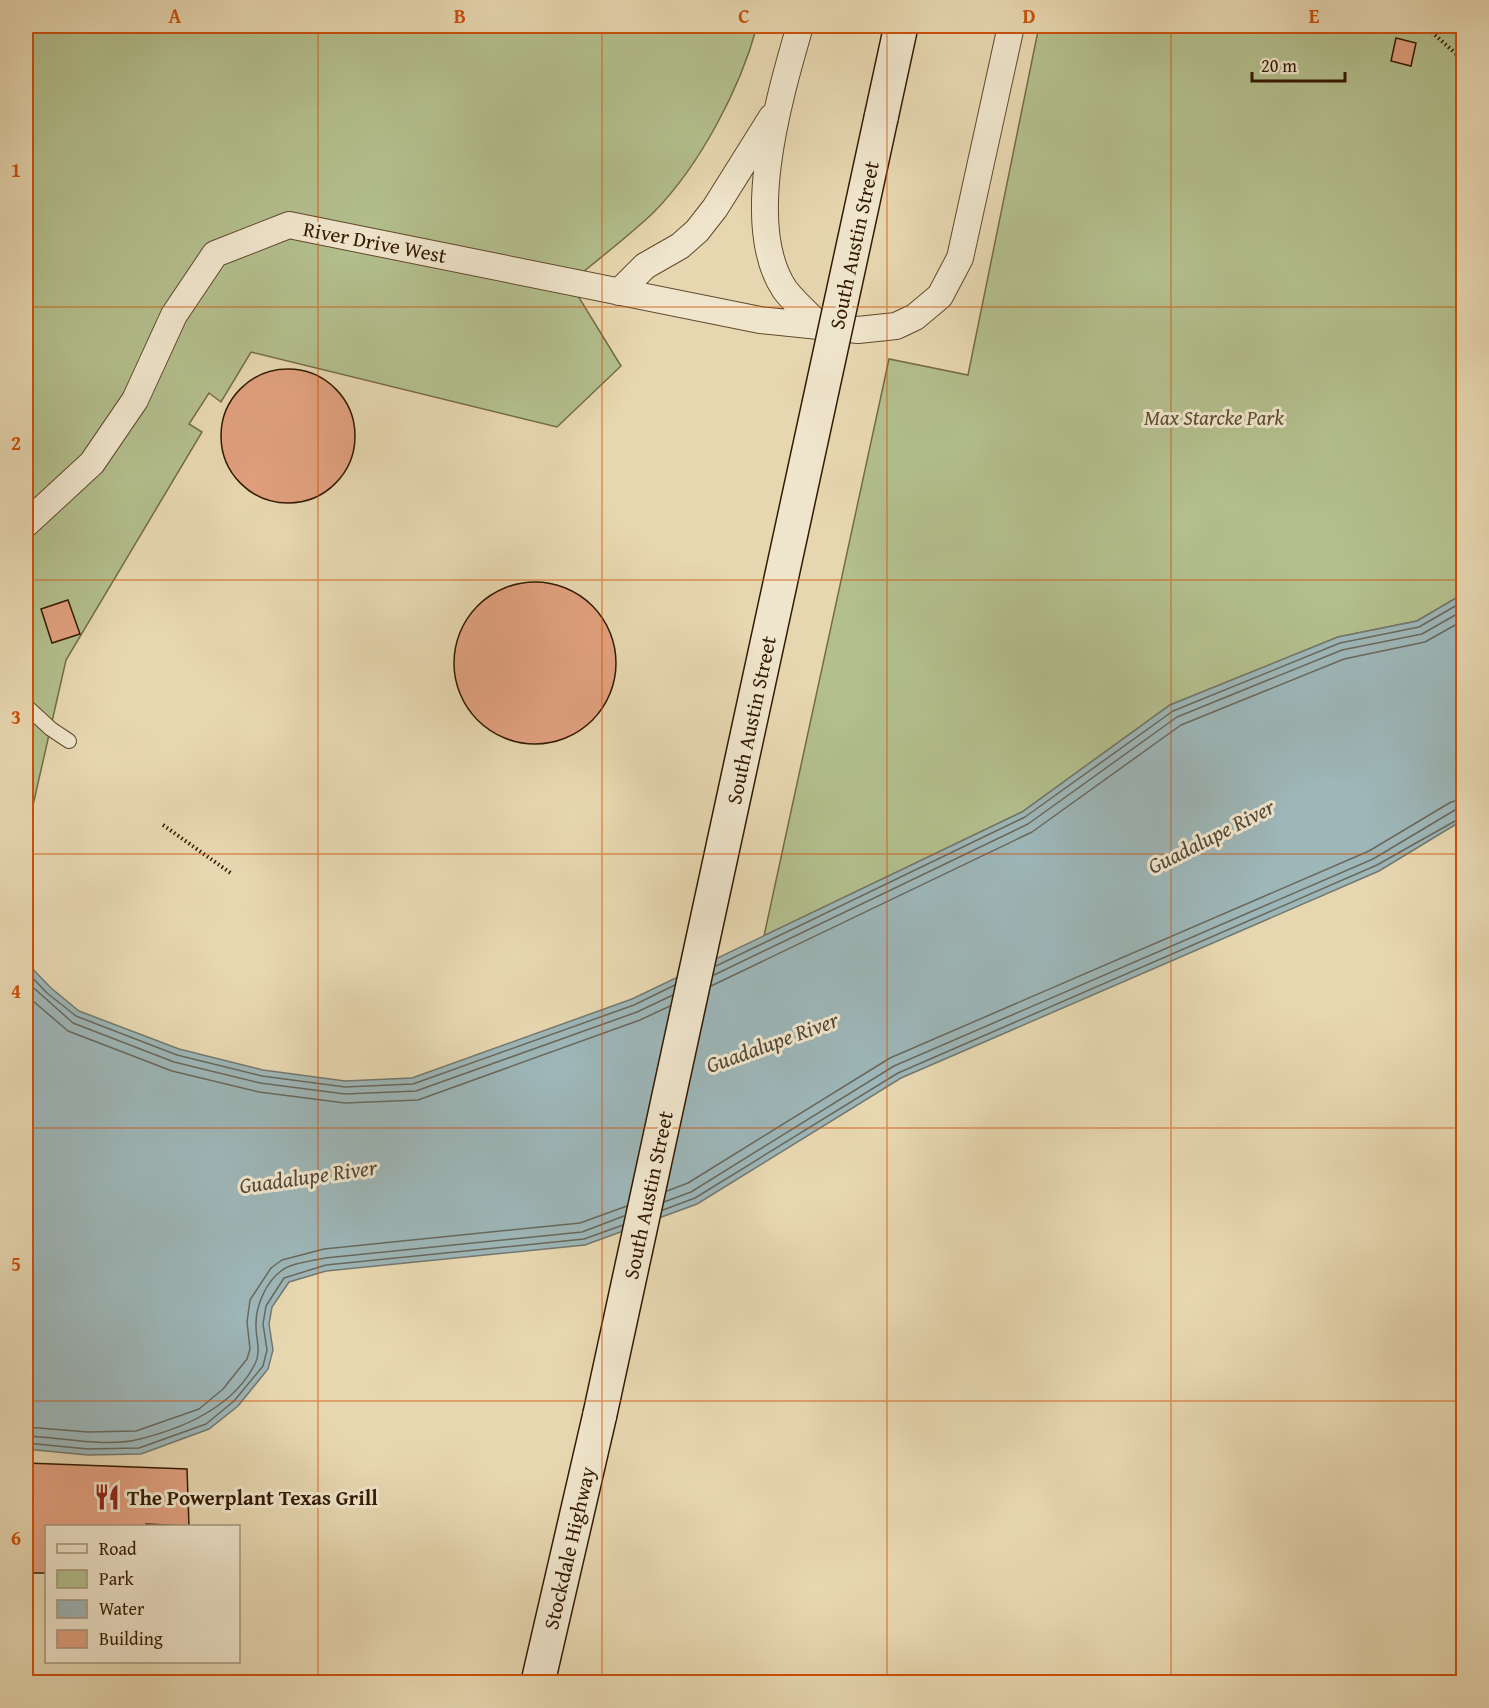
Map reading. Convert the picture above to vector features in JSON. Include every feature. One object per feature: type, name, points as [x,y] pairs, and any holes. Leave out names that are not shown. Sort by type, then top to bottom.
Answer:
[{"type":"main road","name":"South Austin Street","points":[[600,1414],[901,26]]},
{"type":"main road","name":"Stockdale Highway","points":[[538,1683],[600,1414]]},
{"type":"street","points":[[800,26],[777,109],[766,193],[765,229],[770,252],[785,289],[820,326]]},
{"type":"street","name":"River Drive West","points":[[26,524],[92,463],[135,400],[174,315],[214,254],[289,225],[760,320],[858,330],[896,326],[928,309],[950,282],[966,236],[1011,26]]},
{"type":"street","points":[[619,292],[645,266],[680,246],[698,231],[777,109]]},
{"type":"lane","points":[[26,706],[69,741]]},
{"type":"path","points":[[1355,26],[1382,26]]},
{"type":"path","points":[[1425,26],[1464,61]]},
{"type":"path","points":[[163,825],[232,874]]},
{"type":"green space","points":[[26,26],[757,26],[750,50],[729,100],[687,172],[654,212],[570,283],[621,366],[557,427],[251,352],[221,402],[209,393],[189,424],[202,432],[66,660],[26,836]]},
{"type":"green space","name":"Max Starcke Park","points":[[1039,26],[1463,26],[1463,594],[1417,621],[1338,637],[1170,705],[1022,812],[764,936],[889,359],[968,375]]},
{"type":"water","name":"Guadalupe River","points":[[1463,594],[1463,820],[1379,871],[901,1078],[697,1204],[585,1245],[326,1271],[289,1282],[272,1307],[269,1324],[273,1350],[268,1369],[238,1406],[209,1429],[141,1454],[88,1455],[26,1449],[26,962],[51,988],[79,1011],[179,1049],[263,1070],[345,1081],[412,1078],[632,999],[1022,812],[1170,705],[1338,637],[1417,621]]},
{"type":"building","points":[[1396,38],[1416,43],[1411,66],[1391,61]]},
{"type":"building","points":[[288,369],[314,374],[335,389],[350,410],[355,436],[350,462],[335,483],[314,498],[288,503],[262,498],[241,483],[226,462],[221,436],[226,410],[241,389],[262,374]]},
{"type":"building","points":[[535,582],[566,589],[580,596],[592,606],[602,618],[609,632],[616,663],[609,694],[602,708],[592,720],[580,730],[566,737],[535,744],[504,737],[490,730],[478,720],[468,708],[461,694],[454,663],[461,632],[468,618],[478,606],[490,596],[504,589]]},
{"type":"building","points":[[68,600],[80,634],[52,643],[41,609]]},
{"type":"building","name":"The Powerplant Texas Grill","points":[[26,1463],[187,1469],[189,1525],[45,1525],[45,1573],[26,1573]]},
{"type":"place","name":"The Powerplant Texas Grill","points":[[107,1497]]}]
